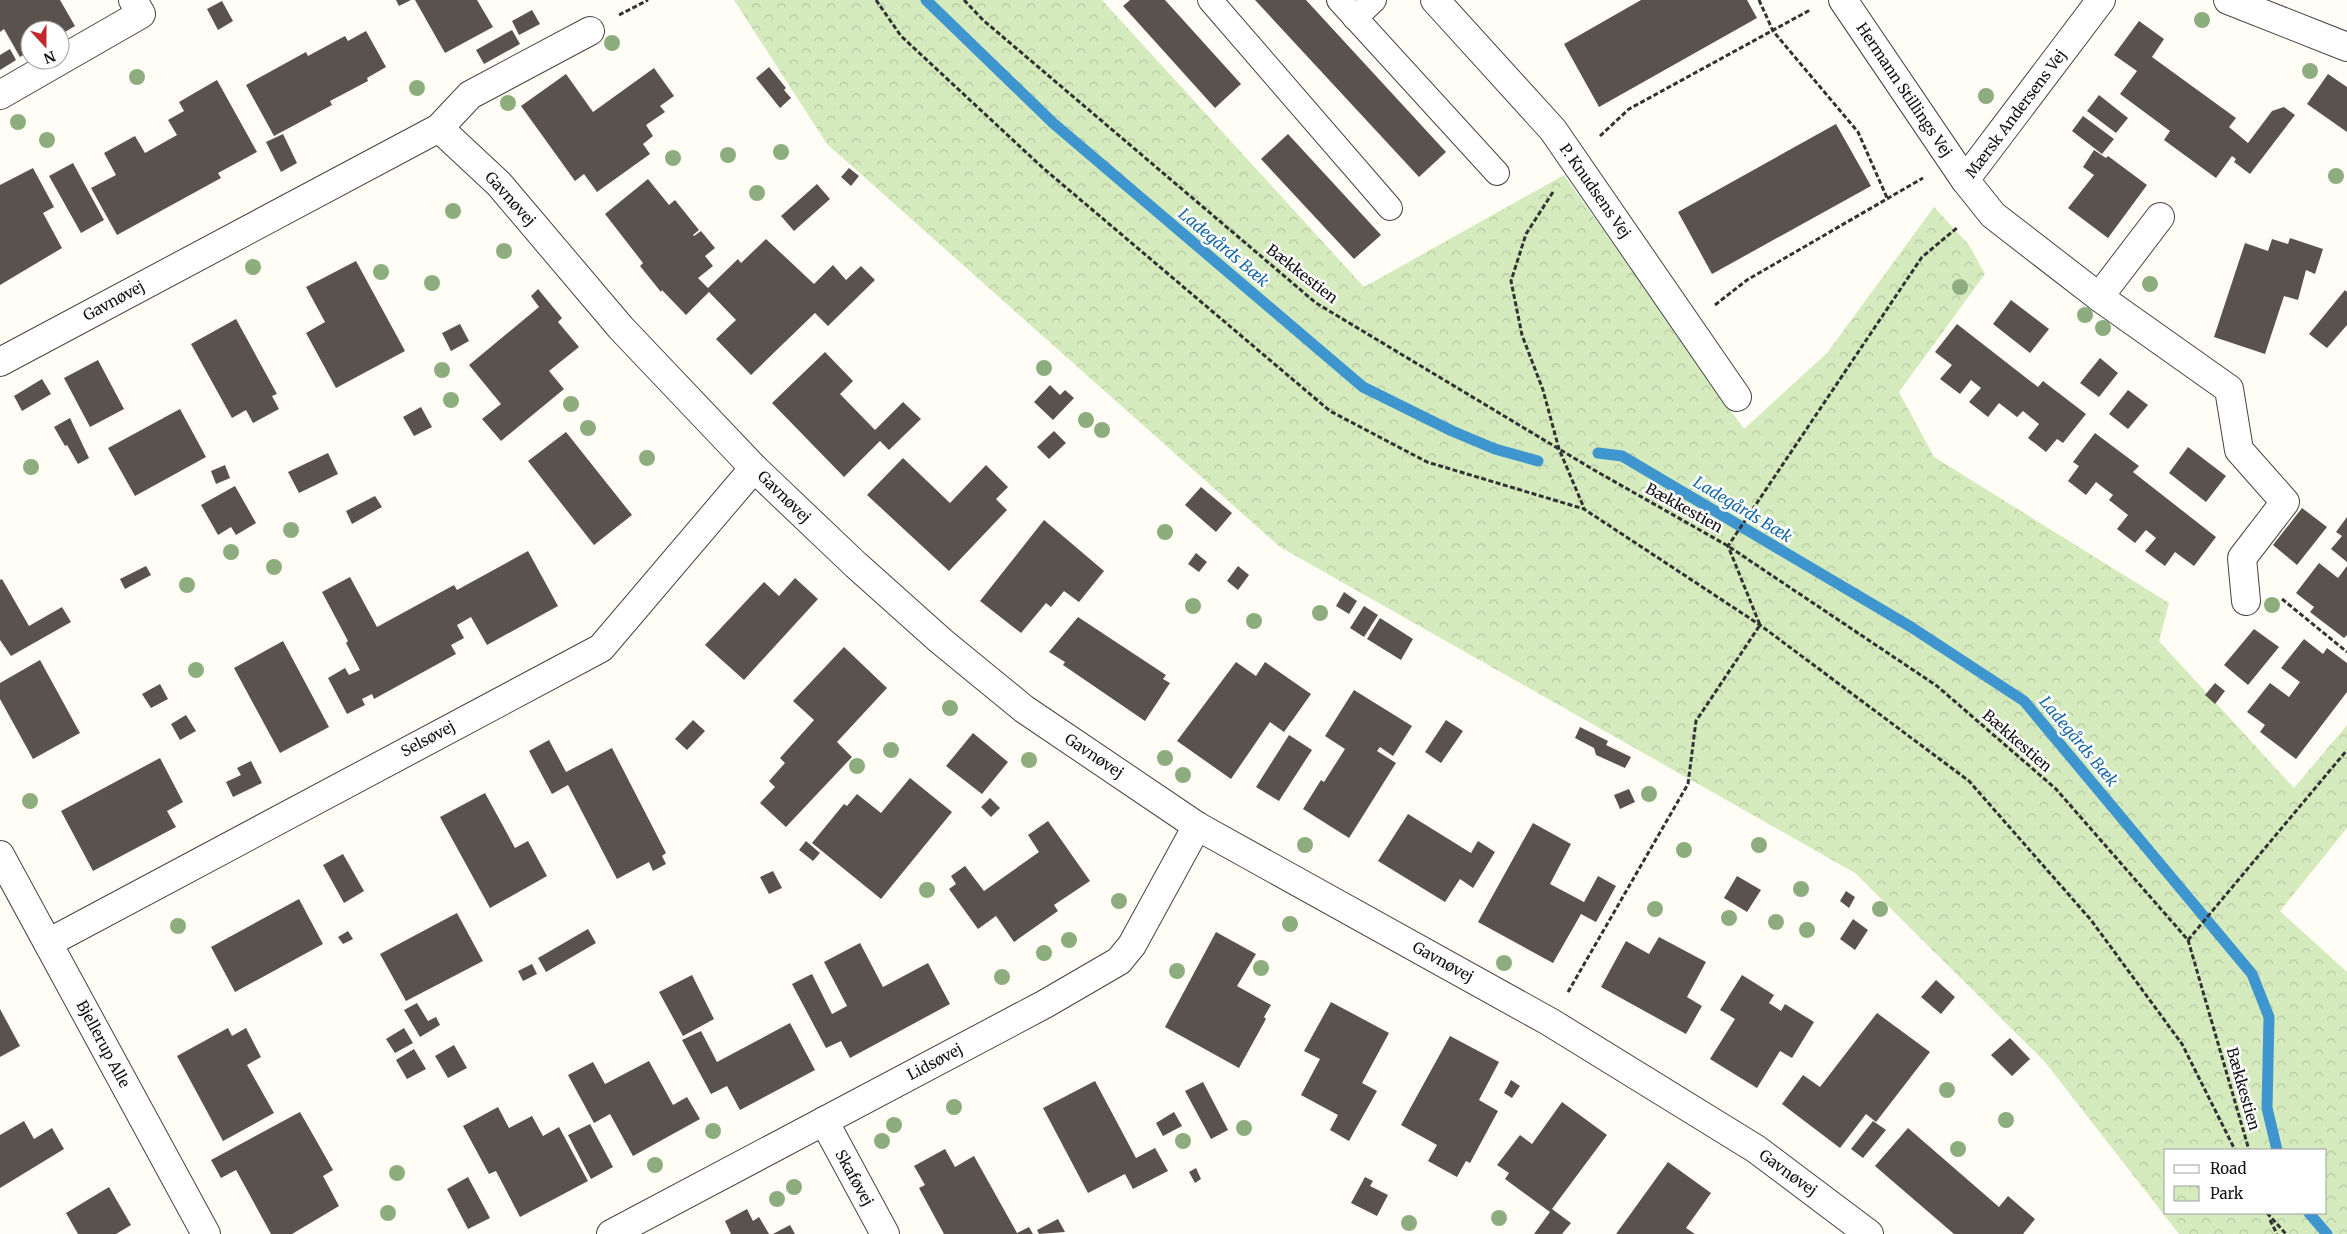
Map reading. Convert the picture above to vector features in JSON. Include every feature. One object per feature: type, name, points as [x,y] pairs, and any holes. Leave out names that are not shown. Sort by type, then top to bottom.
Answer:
[{"type":"street","points":[[0,95],[141,14],[133,0]]},
{"type":"street","name":"P. Knudsens Vej","points":[[1435,0],[1553,130],[1737,396]]},
{"type":"street","name":"Hermann Stillings Vej","points":[[1843,0],[1965,180]]},
{"type":"street","name":"Mærsk Andersens Vej","points":[[2101,0],[1965,180],[1993,215],[2099,297],[2229,389],[2239,450],[2285,502],[2242,558],[2245,594]]},
{"type":"street","points":[[2228,0],[2347,47]]},
{"type":"street","name":"Gavnøvej","points":[[0,362],[439,128],[470,95],[590,31]]},
{"type":"street","name":"Gavnøvej","points":[[439,128],[499,184],[621,328],[754,468],[870,578],[1024,709],[1197,826],[1550,1022],[1756,1149],[1869,1234]]},
{"type":"street","points":[[2099,297],[2160,218]]},
{"type":"street","name":"Selsøvej","points":[[48,943],[601,648],[754,468]]},
{"type":"street","name":"Lidsøvej","points":[[611,1234],[1045,1004],[1119,961],[1132,945],[1197,826]]},
{"type":"street","name":"Bjellerup Alle","points":[[0,855],[206,1234]]},
{"type":"street","name":"Skaføvej","points":[[824,1121],[885,1234]]},
{"type":"lane","points":[[1210,0],[1390,208]]},
{"type":"lane","points":[[1340,0],[1496,174]]},
{"type":"lane","points":[[1355,18],[1374,0]]},
{"type":"path","points":[[876,0],[901,36],[1043,168],[1330,411],[1427,462],[1584,509],[1760,625],[1969,781],[2091,920],[2182,1044],[2234,1149]]},
{"type":"path","name":"Bækkestien","points":[[964,0],[984,20],[1316,303],[1559,449],[1728,546],[1936,686],[2056,790],[2189,938],[2249,1149]]},
{"type":"path","points":[[1759,0],[1773,31],[1858,132],[1888,200]]},
{"type":"path","points":[[1598,139],[1629,109],[1805,13]]},
{"type":"path","points":[[1574,158],[1526,234],[1511,281],[1522,335],[1544,390],[1559,449],[1584,509]]},
{"type":"path","points":[[1714,306],[1747,280],[1919,181]]},
{"type":"path","points":[[1760,625],[1728,546],[1922,257],[1955,230]]},
{"type":"path","points":[[2245,594],[2269,588],[2347,652]]},
{"type":"path","points":[[1550,1022],[1688,784],[1696,721],[1760,625]]},
{"type":"path","points":[[2189,938],[2347,750]]},
{"type":"path","points":[[2267,1214],[2277,1234]]},
{"type":"path","points":[[2267,1214],[2286,1234]]},
{"type":"green space","points":[[734,0],[1102,0],[1364,287],[1564,175],[1744,429],[1827,353],[1934,207],[1969,245],[1985,274],[1899,392],[1934,457],[2169,603],[2159,641],[2294,788],[2347,725],[2347,828],[2280,911],[2347,972],[2347,1234],[2179,1234],[2045,1062],[1855,873],[1280,547],[827,144]]},
{"type":"building","points":[[0,0],[60,0],[75,26],[70,29],[70,20],[20,20],[20,57],[4,29],[0,32]]},
{"type":"building","points":[[396,0],[411,0],[399,6]]},
{"type":"building","points":[[415,0],[477,0],[493,27],[445,53]]},
{"type":"building","points":[[1130,0],[1165,0],[1241,84],[1215,108],[1123,6]]},
{"type":"building","points":[[1255,0],[1306,0],[1446,152],[1419,177]]},
{"type":"building","points":[[1641,0],[1747,0],[1757,18],[1599,107],[1564,44]]},
{"type":"building","points":[[222,1],[233,21],[218,30],[207,9]]},
{"type":"building","points":[[532,10],[540,24],[519,35],[512,21]]},
{"type":"building","points":[[2139,21],[2164,39],[2152,57],[2236,118],[2229,127],[2248,143],[2272,111],[2284,107],[2295,115],[2250,174],[2234,162],[2236,159],[2232,156],[2216,178],[2164,140],[2170,131],[2120,94],[2137,71],[2114,55]]},
{"type":"building","points":[[512,30],[520,44],[484,64],[476,50]]},
{"type":"building","points":[[366,31],[386,67],[367,78],[368,81],[330,101],[332,105],[274,136],[246,85],[306,52],[308,56],[345,36],[348,41]]},
{"type":"building","points":[[10,49],[16,60],[0,70],[0,55]]},
{"type":"building","points":[[769,67],[786,88],[784,90],[791,98],[780,108],[756,78]]},
{"type":"building","points":[[654,68],[674,96],[660,106],[665,112],[646,125],[653,136],[643,144],[650,154],[597,192],[584,174],[575,181],[521,106],[566,74],[593,112]]},
{"type":"building","points":[[2328,74],[2347,87],[2347,132],[2307,104]]},
{"type":"building","points":[[217,80],[257,152],[218,173],[221,178],[117,235],[91,188],[116,175],[104,153],[135,136],[145,153],[177,135],[168,120],[184,111],[179,102]]},
{"type":"building","points":[[2099,95],[2128,118],[2116,133],[2087,111]]},
{"type":"building","points":[[2083,116],[2114,139],[2102,154],[2072,131]]},
{"type":"building","points":[[1836,124],[1871,186],[1712,274],[1678,212]]},
{"type":"building","points":[[283,134],[297,163],[281,172],[266,142]]},
{"type":"building","points":[[1288,134],[1381,235],[1354,259],[1261,159]]},
{"type":"building","points":[[2094,150],[2106,158],[2108,156],[2147,185],[2108,238],[2068,208],[2094,175],[2083,167]]},
{"type":"building","points":[[73,163],[104,220],[81,233],[49,176]]},
{"type":"building","points":[[33,168],[54,207],[43,213],[62,248],[0,285],[0,185]]},
{"type":"building","points":[[849,168],[859,176],[851,186],[841,177]]},
{"type":"building","points":[[648,179],[669,205],[675,200],[699,230],[693,235],[701,231],[715,248],[705,256],[713,266],[698,278],[708,288],[738,259],[741,263],[766,239],[814,284],[833,265],[846,280],[861,266],[875,280],[828,326],[815,313],[751,375],[716,339],[736,320],[709,292],[686,315],[662,290],[661,292],[640,266],[643,263],[605,214]]},
{"type":"building","points":[[817,184],[830,199],[794,231],[781,216]]},
{"type":"building","points":[[2290,238],[2323,249],[2315,274],[2306,270],[2298,300],[2284,296],[2265,354],[2214,337],[2245,243],[2268,251],[2272,239],[2288,244]]},
{"type":"building","points":[[356,261],[405,351],[336,388],[306,333],[325,322],[306,287]]},
{"type":"building","points":[[538,289],[562,318],[558,322],[579,347],[549,371],[564,389],[501,441],[482,419],[501,404],[469,365],[539,307],[531,296]]},
{"type":"building","points":[[2345,290],[2347,292],[2347,325],[2327,348],[2309,334]]},
{"type":"building","points":[[2011,300],[2049,329],[2030,353],[1993,324]]},
{"type":"building","points":[[236,319],[277,394],[272,396],[279,409],[253,423],[246,410],[232,418],[191,344]]},
{"type":"building","points":[[460,324],[469,341],[451,351],[442,333]]},
{"type":"building","points":[[1957,324],[2038,387],[2043,381],[2086,414],[2063,443],[2057,439],[2046,452],[2028,438],[2039,424],[2023,411],[2017,417],[1999,403],[1988,417],[1969,402],[1981,388],[1971,380],[1960,394],[1940,379],[1952,365],[1935,352]]},
{"type":"building","points":[[825,352],[853,381],[840,394],[875,430],[903,402],[921,419],[889,450],[880,441],[844,477],[772,403]]},
{"type":"building","points":[[2100,358],[2118,373],[2099,397],[2080,383]]},
{"type":"building","points":[[98,360],[124,409],[90,427],[64,378]]},
{"type":"building","points":[[42,379],[51,394],[22,411],[14,396]]},
{"type":"building","points":[[1050,385],[1060,395],[1065,390],[1074,398],[1053,420],[1034,402]]},
{"type":"building","points":[[2128,390],[2148,405],[2128,429],[2109,414]]},
{"type":"building","points":[[421,407],[432,427],[414,436],[403,417]]},
{"type":"building","points":[[180,409],[206,457],[135,496],[108,448]]},
{"type":"building","points":[[70,418],[89,458],[78,464],[54,427]]},
{"type":"building","points":[[1054,431],[1066,443],[1049,459],[1037,447]]},
{"type":"building","points":[[566,432],[632,515],[594,545],[528,461]]},
{"type":"building","points":[[2095,433],[2139,466],[2133,472],[2216,537],[2194,566],[2175,552],[2165,566],[2145,551],[2156,538],[2146,530],[2135,543],[2117,529],[2128,515],[2109,500],[2113,495],[2096,482],[2086,495],[2068,481],[2079,466],[2073,462]]},
{"type":"building","points":[[2188,447],[2226,476],[2206,502],[2169,473]]},
{"type":"building","points":[[328,453],[338,474],[299,493],[288,472]]},
{"type":"building","points":[[903,458],[950,503],[986,465],[1008,487],[996,499],[1007,510],[949,571],[867,495]]},
{"type":"building","points":[[225,465],[230,478],[216,484],[211,471]]},
{"type":"building","points":[[235,486],[256,523],[236,535],[231,527],[218,535],[201,505]]},
{"type":"building","points":[[1201,487],[1232,513],[1216,532],[1185,505]]},
{"type":"building","points":[[375,496],[382,507],[352,524],[346,511]]},
{"type":"building","points":[[2302,508],[2327,527],[2297,565],[2273,545]]},
{"type":"building","points":[[2347,517],[2347,562],[2331,549],[2342,536],[2336,532]]},
{"type":"building","points":[[1044,520],[1104,571],[1079,602],[1064,591],[1051,607],[1046,603],[1021,633],[980,601]]},
{"type":"building","points":[[528,551],[558,606],[487,645],[471,617],[457,625],[464,638],[451,645],[456,654],[374,699],[372,694],[362,699],[365,705],[347,714],[328,678],[345,668],[349,675],[360,670],[346,643],[348,641],[322,592],[350,577],[377,627],[454,585],[457,590]]},
{"type":"building","points":[[1196,553],[1207,562],[1199,572],[1188,564]]},
{"type":"building","points":[[2319,563],[2338,578],[2347,566],[2347,635],[2344,638],[2310,612],[2314,607],[2296,593]]},
{"type":"building","points":[[146,566],[151,575],[125,589],[120,579]]},
{"type":"building","points":[[1238,566],[1249,575],[1238,590],[1227,581]]},
{"type":"building","points":[[795,578],[818,599],[744,680],[705,645],[764,582],[779,596]]},
{"type":"building","points":[[2,579],[29,626],[62,607],[71,622],[11,656],[0,640],[0,580]]},
{"type":"building","points":[[1344,592],[1357,601],[1349,614],[1336,606]]},
{"type":"building","points":[[1364,606],[1378,615],[1364,637],[1350,628]]},
{"type":"building","points":[[1078,617],[1166,675],[1163,679],[1170,683],[1145,721],[1063,665],[1065,662],[1049,652]]},
{"type":"building","points":[[1380,618],[1413,639],[1401,660],[1367,639]]},
{"type":"building","points":[[2254,629],[2279,647],[2248,685],[2224,665]]},
{"type":"building","points":[[2304,639],[2323,654],[2327,648],[2347,663],[2347,692],[2296,759],[2260,732],[2265,725],[2247,712],[2270,683],[2289,697],[2300,682],[2281,668]]},
{"type":"building","points":[[283,641],[329,727],[280,753],[234,668]]},
{"type":"building","points":[[844,647],[887,688],[837,742],[852,757],[786,827],[760,803],[775,787],[769,781],[785,763],[780,758],[814,720],[793,701]]},
{"type":"building","points":[[40,660],[80,733],[33,759],[0,699],[0,683]]},
{"type":"building","points":[[1236,662],[1256,676],[1265,662],[1311,694],[1284,732],[1270,722],[1231,779],[1177,741]]},
{"type":"building","points":[[2215,683],[2225,691],[2215,704],[2205,695]]},
{"type":"building","points":[[160,684],[168,699],[151,708],[142,694]]},
{"type":"building","points":[[1354,690],[1412,726],[1393,756],[1380,747],[1377,751],[1396,763],[1349,838],[1303,809],[1321,780],[1324,782],[1345,749],[1325,736]]},
{"type":"building","points":[[186,715],[196,731],[180,740],[171,724]]},
{"type":"building","points":[[693,720],[705,731],[687,750],[675,739]]},
{"type":"building","points":[[1446,720],[1463,731],[1441,763],[1425,752]]},
{"type":"building","points":[[1580,727],[1608,741],[1606,745],[1631,757],[1625,768],[1596,755],[1594,748],[1575,738]]},
{"type":"building","points":[[973,733],[1008,762],[982,794],[946,766]]},
{"type":"building","points":[[1289,735],[1312,750],[1279,801],[1256,787]]},
{"type":"building","points":[[549,740],[566,772],[612,748],[666,853],[662,856],[666,864],[653,871],[649,862],[617,879],[568,785],[552,794],[529,751]]},
{"type":"building","points":[[160,758],[183,802],[167,811],[176,827],[93,871],[61,811]]},
{"type":"building","points":[[251,761],[262,783],[233,797],[226,782],[241,775],[237,768]]},
{"type":"building","points":[[910,778],[952,812],[881,899],[812,843],[844,804],[847,806],[857,794],[881,813]]},
{"type":"building","points":[[1629,789],[1635,802],[1620,809],[1614,795]]},
{"type":"building","points":[[485,793],[515,848],[528,841],[547,876],[490,908],[440,817]]},
{"type":"building","points":[[990,798],[1000,808],[991,817],[981,807]]},
{"type":"building","points":[[1408,814],[1471,853],[1478,841],[1495,852],[1473,888],[1460,879],[1445,902],[1378,861]]},
{"type":"building","points":[[1048,821],[1090,881],[1054,905],[1058,911],[1014,942],[996,916],[978,929],[949,889],[956,884],[951,876],[965,866],[984,891],[1039,852],[1028,835]]},
{"type":"building","points":[[1533,823],[1571,844],[1550,884],[1584,902],[1598,876],[1616,886],[1596,922],[1581,914],[1553,963],[1478,922]]},
{"type":"building","points":[[806,841],[820,853],[813,861],[799,850]]},
{"type":"building","points":[[343,854],[364,891],[344,903],[323,865]]},
{"type":"building","points":[[773,871],[782,888],[769,894],[760,877]]},
{"type":"building","points":[[1737,876],[1761,890],[1747,912],[1724,898]]},
{"type":"building","points":[[1846,891],[1855,897],[1849,908],[1840,901]]},
{"type":"building","points":[[299,899],[323,944],[235,992],[211,947]]},
{"type":"building","points":[[457,913],[483,961],[406,1001],[380,954]]},
{"type":"building","points":[[1853,919],[1868,930],[1855,950],[1840,939]]},
{"type":"building","points":[[588,929],[596,943],[546,972],[538,958]]},
{"type":"building","points":[[348,931],[353,939],[343,944],[338,937]]},
{"type":"building","points":[[1216,932],[1256,954],[1237,986],[1271,1005],[1264,1017],[1266,1019],[1239,1068],[1165,1027]]},
{"type":"building","points":[[1659,937],[1706,962],[1687,997],[1702,1006],[1686,1034],[1601,987],[1626,941],[1649,954]]},
{"type":"building","points":[[860,943],[883,987],[928,963],[950,1004],[850,1058],[841,1041],[826,1048],[792,984],[812,974],[832,1014],[847,1006],[824,962]]},
{"type":"building","points":[[532,964],[537,974],[523,981],[518,971]]},
{"type":"building","points":[[692,975],[714,1019],[683,1036],[659,992]]},
{"type":"building","points":[[1742,975],[1774,995],[1769,1003],[1781,1011],[1785,1004],[1814,1022],[1792,1058],[1780,1051],[1757,1088],[1710,1059],[1735,1019],[1720,1010]]},
{"type":"building","points":[[1936,980],[1955,997],[1941,1014],[1921,997]]},
{"type":"building","points":[[1331,1002],[1389,1033],[1362,1083],[1377,1091],[1349,1141],[1330,1130],[1338,1115],[1301,1095],[1320,1059],[1304,1051]]},
{"type":"building","points":[[417,1003],[428,1021],[436,1017],[440,1025],[420,1037],[404,1010]]},
{"type":"building","points":[[0,1009],[20,1046],[0,1057]]},
{"type":"building","points":[[1877,1013],[1930,1052],[1876,1122],[1866,1114],[1840,1148],[1782,1104],[1803,1075],[1820,1087]]},
{"type":"building","points":[[790,1023],[815,1070],[740,1110],[727,1086],[711,1094],[682,1040],[701,1031],[717,1062]]},
{"type":"building","points":[[228,1028],[232,1036],[246,1028],[261,1057],[247,1065],[274,1113],[223,1141],[177,1056]]},
{"type":"building","points":[[404,1028],[413,1043],[395,1053],[386,1039]]},
{"type":"building","points":[[1450,1036],[1499,1062],[1479,1100],[1498,1111],[1470,1163],[1466,1161],[1457,1177],[1428,1161],[1437,1145],[1401,1125]]},
{"type":"building","points":[[2010,1038],[2030,1059],[2012,1076],[1991,1055]]},
{"type":"building","points":[[454,1045],[467,1068],[448,1078],[435,1056]]},
{"type":"building","points":[[414,1049],[426,1069],[407,1079],[396,1060]]},
{"type":"building","points":[[649,1061],[673,1105],[687,1097],[700,1119],[633,1156],[610,1114],[594,1123],[568,1075],[593,1062],[605,1084]]},
{"type":"building","points":[[1511,1080],[1520,1086],[1512,1098],[1504,1093]]},
{"type":"building","points":[[1095,1081],[1136,1158],[1155,1148],[1168,1171],[1133,1189],[1125,1174],[1088,1193],[1043,1108]]},
{"type":"building","points":[[1203,1082],[1228,1130],[1211,1139],[1185,1091]]},
{"type":"building","points":[[1562,1102],[1607,1135],[1552,1209],[1571,1223],[1562,1234],[1534,1234],[1550,1212],[1505,1179],[1509,1173],[1497,1165],[1520,1135],[1532,1144]]},
{"type":"building","points":[[498,1107],[509,1128],[532,1116],[543,1136],[559,1127],[588,1181],[520,1217],[496,1171],[489,1174],[463,1126]]},
{"type":"building","points":[[300,1112],[333,1170],[323,1176],[339,1206],[292,1234],[271,1234],[236,1170],[221,1178],[211,1160]]},
{"type":"building","points":[[1174,1112],[1182,1126],[1163,1136],[1156,1123]]},
{"type":"building","points":[[24,1121],[34,1139],[52,1128],[64,1149],[0,1188],[0,1135]]},
{"type":"building","points":[[1873,1121],[1886,1130],[1863,1158],[1851,1149]]},
{"type":"building","points":[[590,1124],[613,1167],[591,1179],[568,1135]]},
{"type":"building","points":[[1908,1128],[1999,1207],[2008,1196],[2035,1219],[2023,1234],[1954,1234],[1875,1166]]},
{"type":"building","points":[[945,1149],[955,1167],[974,1156],[1017,1233],[1029,1227],[1033,1234],[944,1234],[919,1188],[925,1185],[914,1166]]},
{"type":"building","points":[[1668,1162],[1711,1193],[1686,1228],[1695,1234],[1616,1234]]},
{"type":"building","points":[[1196,1168],[1201,1179],[1195,1183],[1189,1172]]},
{"type":"building","points":[[468,1177],[490,1218],[468,1229],[447,1189]]},
{"type":"building","points":[[1365,1177],[1373,1181],[1370,1186],[1388,1195],[1377,1216],[1351,1203]]},
{"type":"building","points":[[109,1187],[131,1225],[116,1234],[78,1234],[66,1213]]},
{"type":"building","points":[[747,1209],[753,1221],[759,1217],[769,1234],[731,1234],[725,1221]]},
{"type":"building","points":[[1058,1219],[1065,1232],[1039,1234],[1037,1230]]},
{"type":"building","points":[[790,1225],[795,1234],[773,1234]]},
{"type":"waterway","name":"Ladegårds Bæk","points":[[926,0],[1053,123],[1363,387],[1452,431],[1495,449],[1538,461]]},
{"type":"waterway","name":"Ladegårds Bæk","points":[[1598,453],[1622,456],[1911,627],[2024,701],[2252,974],[2269,1017],[2267,1108],[2277,1149]]},
{"type":"waterway","name":"Ladegårds Bæk","points":[[2310,1214],[2327,1234]]}]
